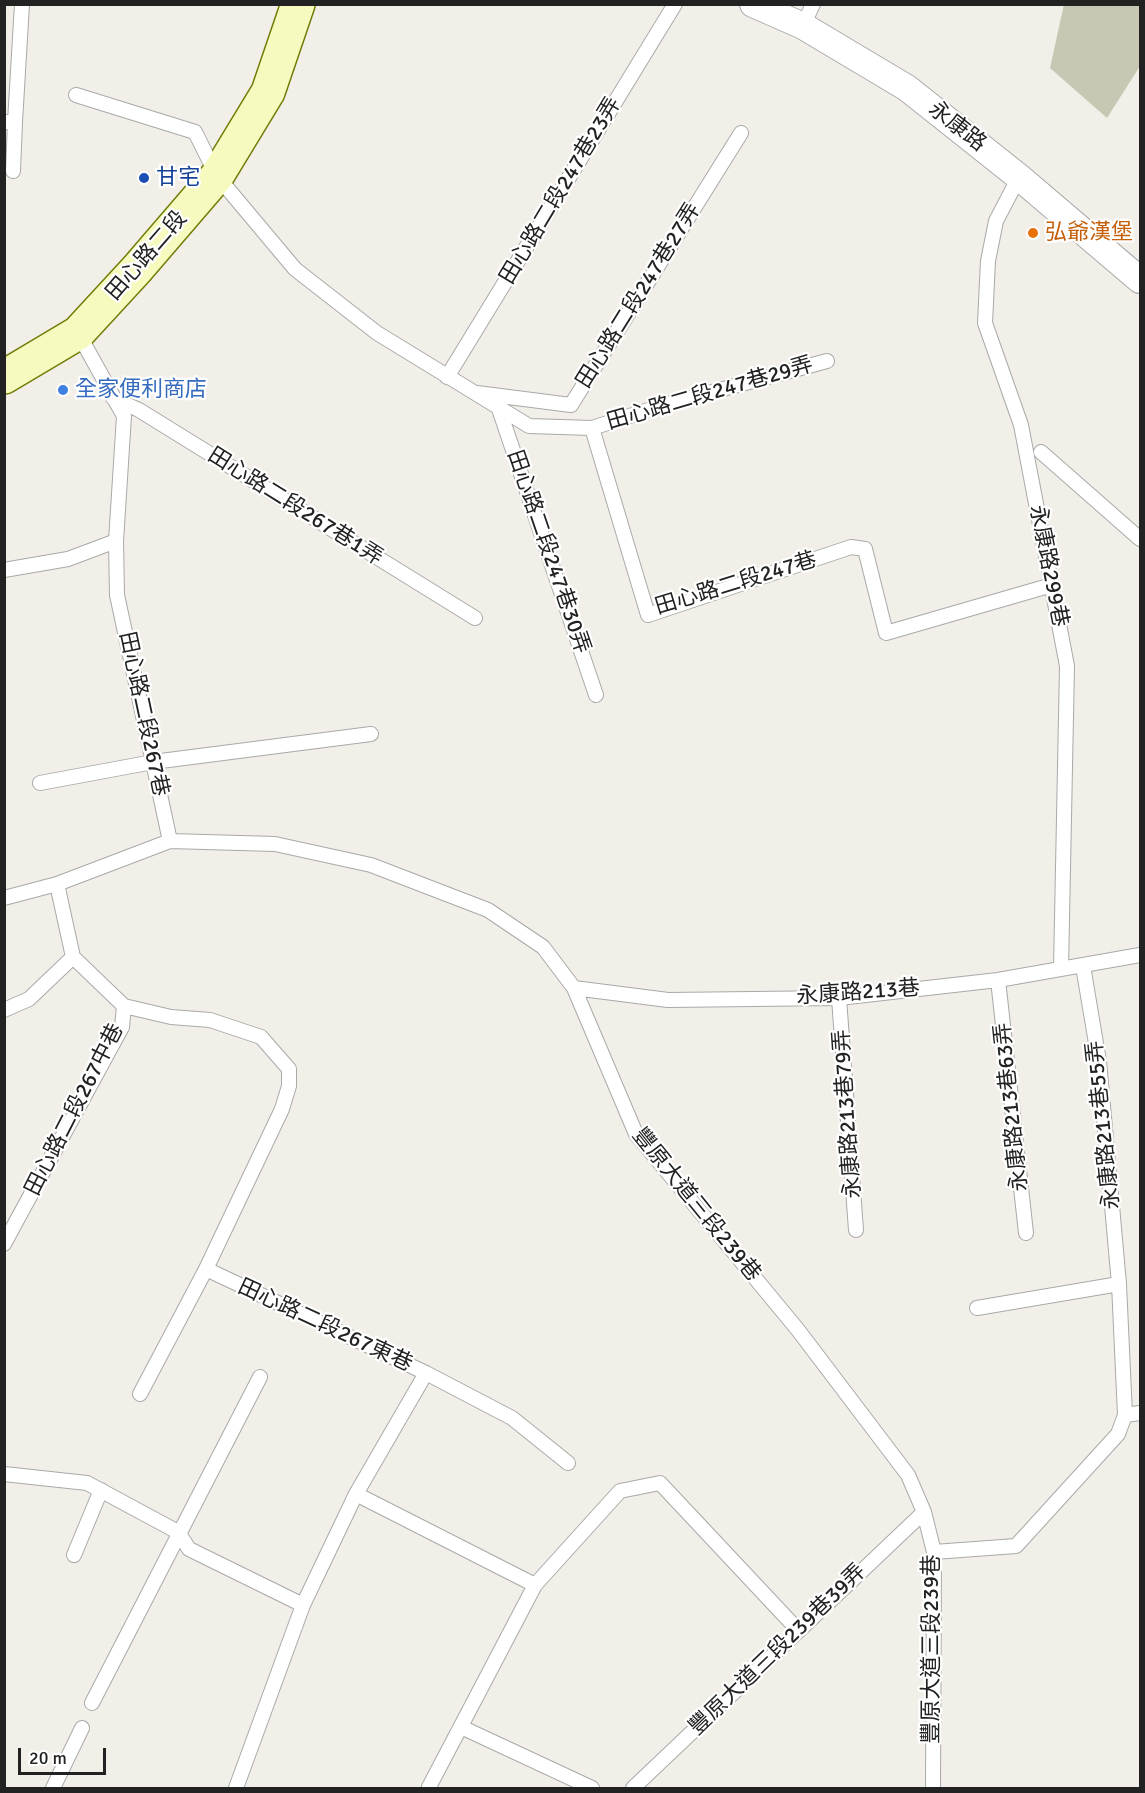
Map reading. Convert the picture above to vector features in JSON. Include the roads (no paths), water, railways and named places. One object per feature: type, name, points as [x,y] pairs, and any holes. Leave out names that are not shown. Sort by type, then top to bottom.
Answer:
[{"type":"street","name":"田心路二段","points":[[4,376],[78,333],[137,270],[217,176],[268,92],[298,4]]},
{"type":"street","name":"永康路","points":[[753,4],[808,15],[907,88],[1020,177],[1140,280]]},
{"type":"lane","points":[[13,171],[10,122],[22,4]]},
{"type":"lane","name":"田心路二段247巷23弄","points":[[447,377],[675,4]]},
{"type":"lane","points":[[76,95],[195,132],[217,176],[295,269],[377,333],[529,426],[592,428]]},
{"type":"lane","name":"田心路二段247巷27弄","points":[[471,392],[571,405],[741,133]]},
{"type":"lane","name":"永康路299巷","points":[[1020,177],[996,221],[988,261],[985,323],[1021,425],[1067,666],[1061,969]]},
{"type":"lane","name":"田心路二段267巷","points":[[78,333],[124,416],[116,541],[117,595],[170,841]]},
{"type":"lane","name":"田心路二段247巷29弄","points":[[592,428],[664,405],[827,361]]},
{"type":"lane","name":"田心路二段267巷1弄","points":[[113,398],[139,410],[475,618]]},
{"type":"lane","name":"田心路二段247巷30弄","points":[[500,410],[596,695]]},
{"type":"lane","name":"田心路二段247巷","points":[[592,428],[648,615],[851,547],[865,549],[886,633],[1052,585]]},
{"type":"lane","points":[[1041,452],[1140,539]]},
{"type":"lane","points":[[4,570],[68,559],[116,541]]},
{"type":"lane","points":[[40,783],[153,762],[371,734]]},
{"type":"lane","points":[[4,898],[57,884],[170,841]]},
{"type":"lane","name":"豐原大道三段239巷","points":[[170,841],[275,844],[371,865],[488,910],[543,947],[574,988],[636,1134],[798,1330],[908,1475],[924,1512],[934,1552],[933,1788]]},
{"type":"lane","points":[[57,884],[73,957],[124,1006],[171,1017],[210,1020],[261,1037],[288,1069],[289,1086],[282,1109],[206,1269],[140,1394]]},
{"type":"lane","name":"永康路213巷","points":[[574,988],[668,1000],[839,998],[998,980],[1140,955]]},
{"type":"lane","points":[[4,1010],[29,999],[73,957]]},
{"type":"lane","name":"永康路213巷55弄","points":[[934,1552],[1016,1546],[1118,1434],[1125,1415],[1119,1284],[1100,1061],[1083,966]]},
{"type":"lane","name":"永康路213巷63弄","points":[[998,980],[1026,1233]]},
{"type":"lane","name":"永康路213巷79弄","points":[[839,998],[856,1230]]},
{"type":"lane","name":"田心路二段267中巷","points":[[4,1244],[122,1027],[124,1006]]},
{"type":"lane","name":"田心路二段267東巷","points":[[206,1269],[426,1373],[356,1494],[303,1605],[236,1788]]},
{"type":"lane","points":[[977,1308],[1119,1284]]},
{"type":"lane","points":[[426,1373],[512,1418],[568,1463]]},
{"type":"lane","points":[[92,1703],[178,1532],[260,1377]]},
{"type":"lane","points":[[1125,1415],[1140,1413]]},
{"type":"lane","points":[[4,1474],[87,1483],[178,1532],[189,1549],[303,1605]]},
{"type":"lane","points":[[429,1787],[535,1584],[620,1491],[660,1483],[797,1629]]},
{"type":"lane","points":[[74,1555],[101,1490]]},
{"type":"lane","points":[[356,1494],[535,1584]]},
{"type":"lane","name":"豐原大道三段239巷39弄","points":[[633,1788],[797,1629],[924,1512]]},
{"type":"lane","points":[[460,1727],[592,1788]]},
{"type":"lane","points":[[53,1788],[82,1728]]},
{"type":"place","name":"甘宅","points":[[144,178]]},
{"type":"place","name":"弘爺漢堡","points":[[1033,233]]},
{"type":"place","name":"全家便利商店","points":[[63,390]]}]
